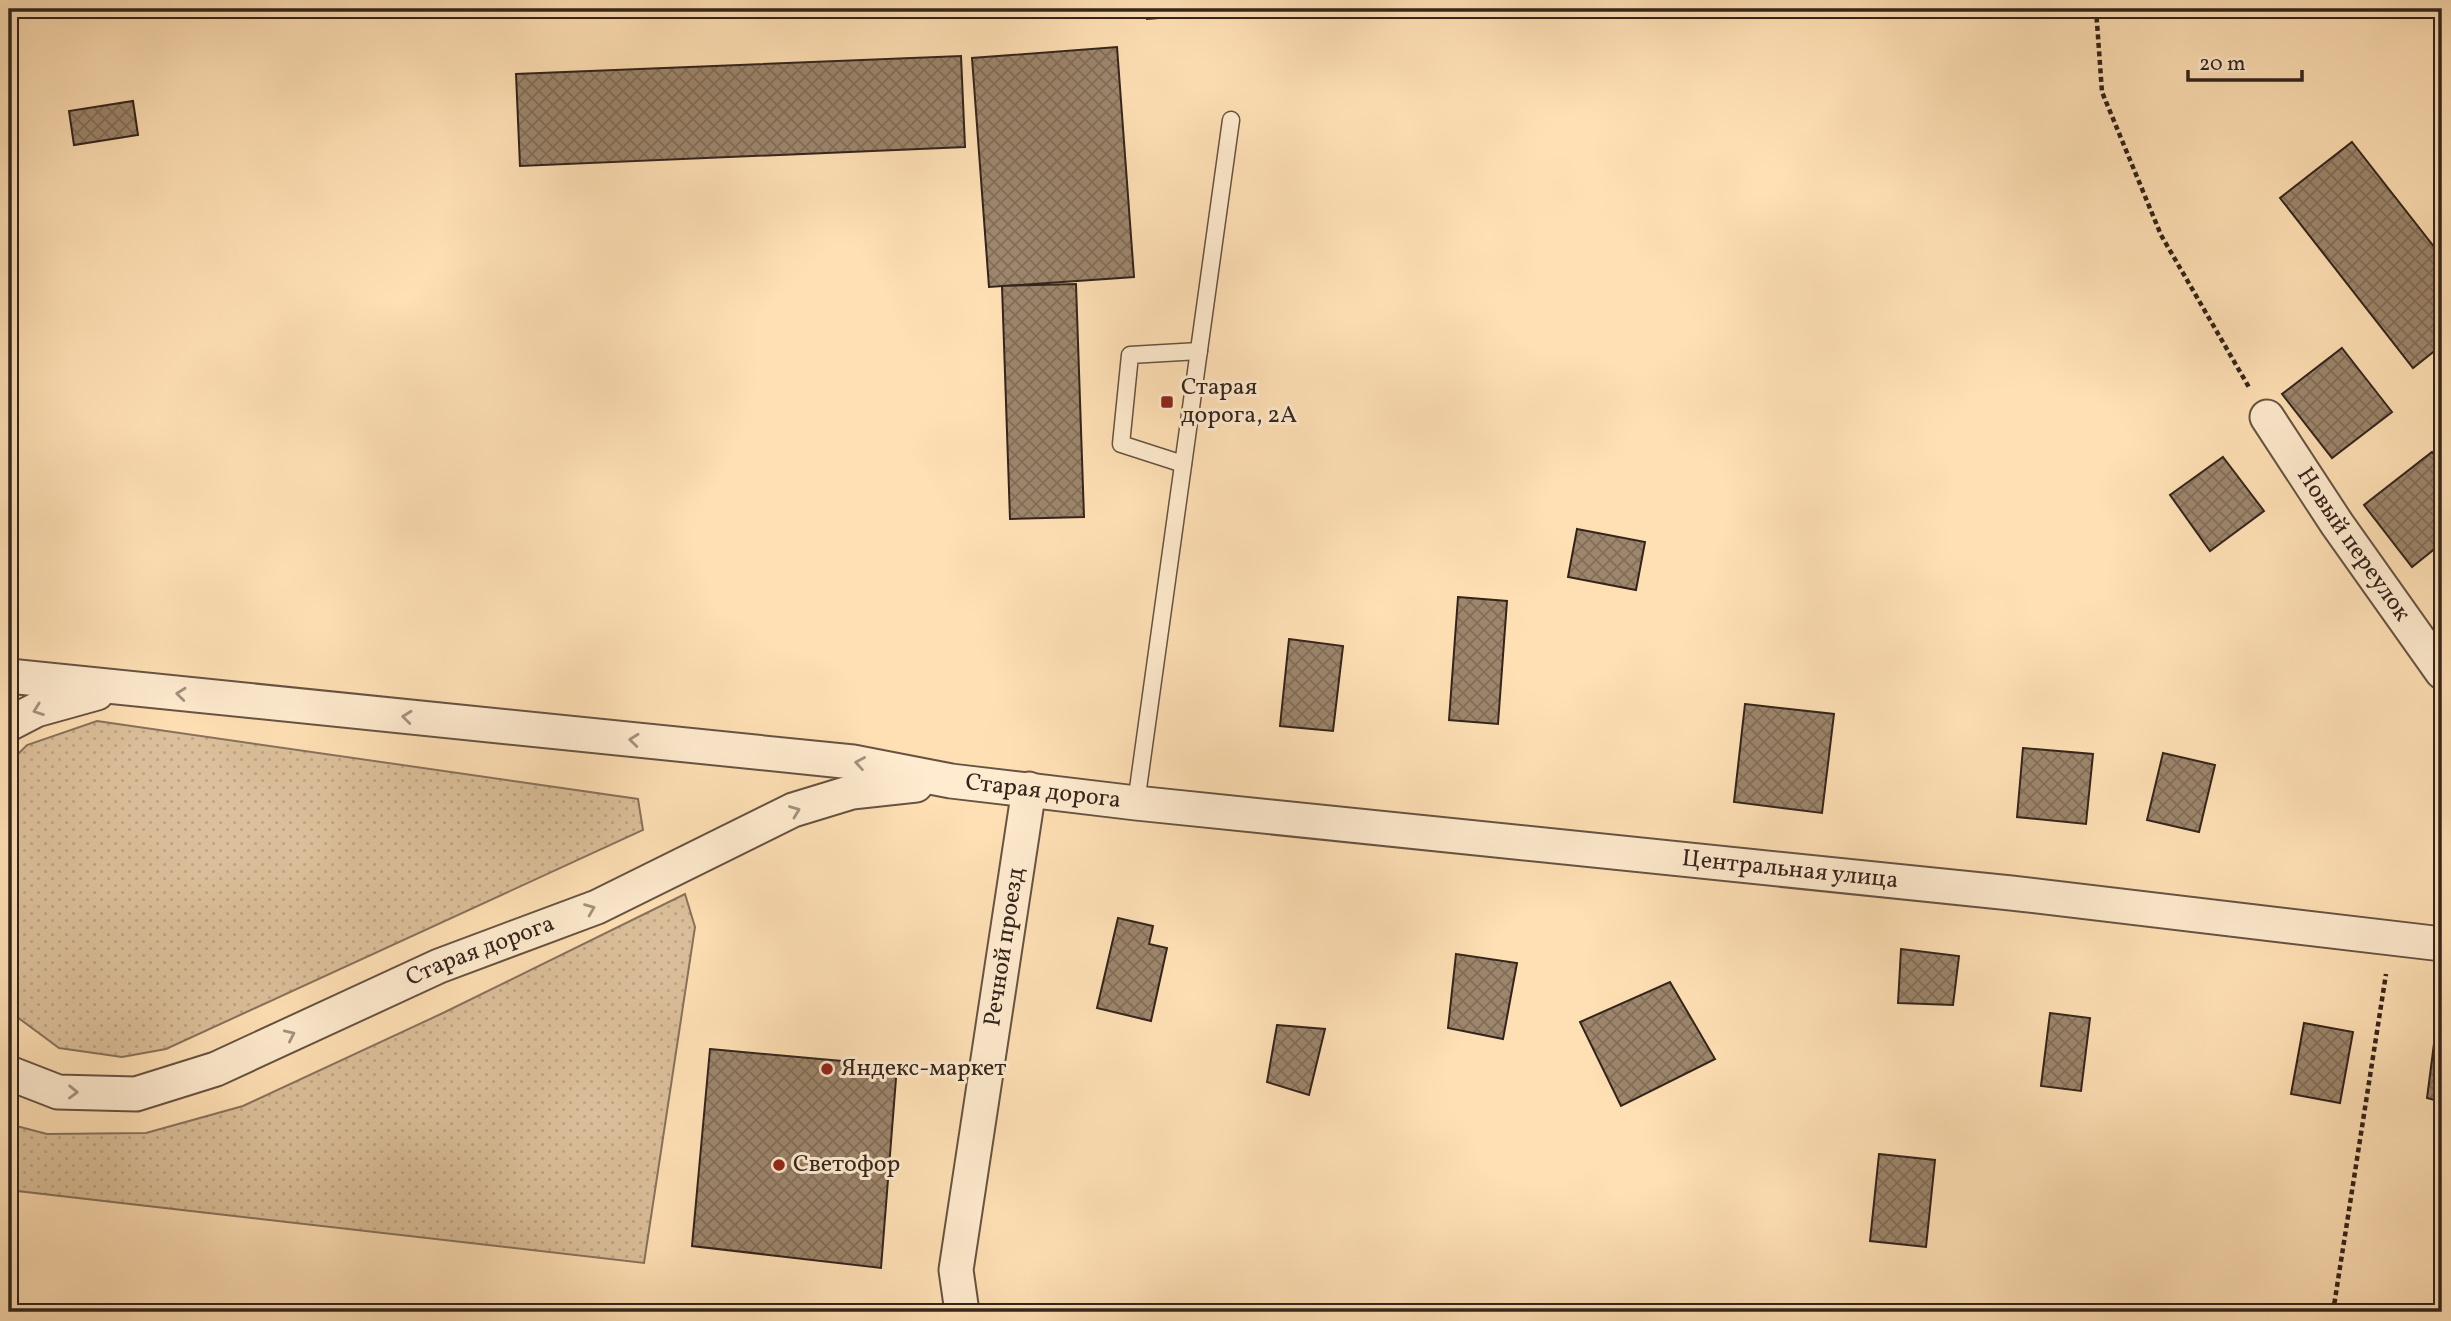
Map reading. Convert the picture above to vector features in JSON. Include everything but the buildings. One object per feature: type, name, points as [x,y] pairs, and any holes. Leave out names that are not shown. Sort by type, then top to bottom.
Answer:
[{"type":"street","name":"Новый переулок","points":[[2267,417],[2337,524],[2442,672]]},
{"type":"street","name":"Старая дорога","points":[[9,676],[853,762],[951,781],[1136,803]]},
{"type":"street","name":"Старая дорога","points":[[9,724],[36,710],[117,688]]},
{"type":"street","name":"Старая дорога","points":[[9,1073],[58,1092],[136,1094],[216,1069],[439,966],[597,907],[793,810],[852,792],[951,781]]},
{"type":"street","name":"Речной проезд","points":[[962,1312],[956,1270],[1029,789]]},
{"type":"street","name":"Центральная улица","points":[[1136,803],[2011,893],[2442,944]]},
{"type":"lane","points":[[1136,803],[1231,120]]},
{"type":"lane","points":[[1183,464],[1121,444],[1130,355],[1199,351]]},
{"type":"path","points":[[2096,9],[2102,92],[2161,235],[2267,417]]},
{"type":"path","points":[[2333,1312],[2387,970]]},
{"type":"shaded area","points":[[97,721],[638,799],[643,830],[166,1049],[122,1057],[59,1048],[9,1011],[9,763],[27,745]]},
{"type":"shaded area","points":[[685,894],[695,927],[644,1263],[9,1190],[9,1124],[47,1134],[146,1133],[243,1106],[443,1013]]},
{"type":"place","name":"Старая дорога, 2А","points":[[1167,402]]},
{"type":"place","name":"Яндекс-маркет","points":[[827,1069]]},
{"type":"place","name":"Светофор","points":[[779,1165]]}]
